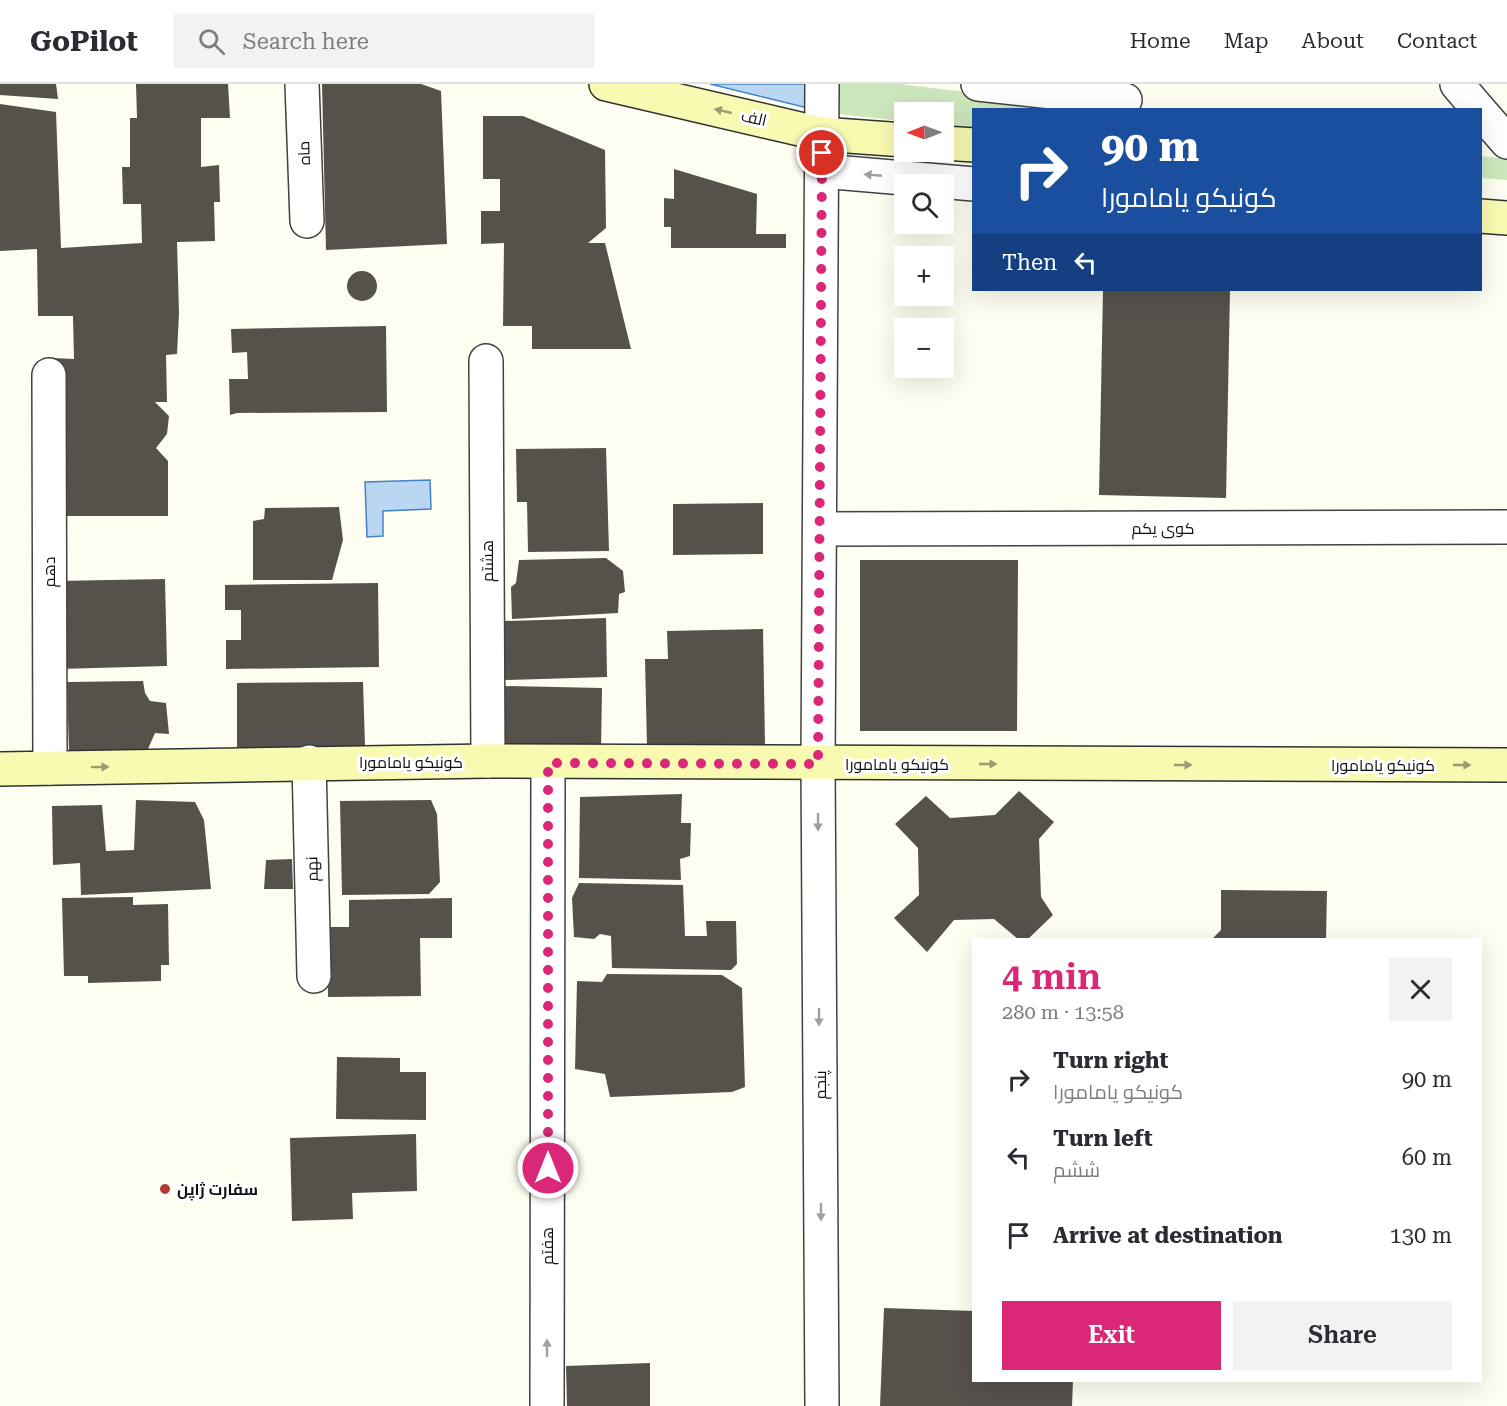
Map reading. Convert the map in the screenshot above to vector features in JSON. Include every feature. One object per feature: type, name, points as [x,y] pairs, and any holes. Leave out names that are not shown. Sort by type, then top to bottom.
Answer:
[{"type":"street","name":"ماه","points":[[302,84],[307,221]]},
{"type":"street","name":"الف","points":[[606,84],[821,134],[894,139]]},
{"type":"street","name":"پنجم","points":[[822,84],[818,764],[822,1406]]},
{"type":"street","points":[[978,84],[1125,100]]},
{"type":"street","points":[[1457,84],[1478,108]]},
{"type":"street","points":[[1482,112],[1507,142]]},
{"type":"street","points":[[954,144],[972,145]]},
{"type":"street","points":[[822,171],[972,184]]},
{"type":"street","points":[[1482,216],[1507,218]]},
{"type":"street","name":"هشتم","points":[[486,361],[488,761]]},
{"type":"street","name":"دهم","points":[[49,375],[50,768]]},
{"type":"street","name":"کوی یکم","points":[[820,529],[1507,526]]},
{"type":"street","name":"کونیکو یامامورا","points":[[0,769],[309,762],[488,761],[1507,765]]},
{"type":"street","name":"نهم","points":[[309,762],[314,976]]},
{"type":"street","name":"هفتم","points":[[547,1406],[548,763]]},
{"type":"green space","points":[[837,84],[900,84],[1097,108],[972,108],[972,128],[954,126],[954,102],[894,102],[894,120],[837,114]]},
{"type":"green space","points":[[1482,156],[1507,159],[1507,180],[1482,178]]},
{"type":"water","points":[[710,84],[812,84],[812,109]]},
{"type":"water","points":[[430,480],[431,509],[383,511],[383,536],[367,537],[365,482]]},
{"type":"building","points":[[0,84],[56,84],[58,99],[0,95]]},
{"type":"building","points":[[136,84],[228,84],[230,118],[201,118],[201,167],[219,165],[220,202],[214,202],[215,241],[177,242],[179,313],[177,354],[166,355],[167,402],[155,402],[169,416],[167,434],[156,448],[168,461],[168,516],[53,516],[53,358],[74,359],[73,316],[38,316],[37,249],[0,251],[0,104],[56,112],[61,248],[142,243],[141,204],[123,204],[122,167],[130,167],[130,118],[137,118]]},
{"type":"building","points":[[322,84],[421,84],[441,91],[447,244],[326,250]]},
{"type":"building","points":[[483,116],[523,116],[605,150],[606,228],[588,243],[605,243],[631,349],[532,349],[532,326],[503,326],[504,243],[481,244],[481,211],[500,211],[500,179],[483,179]]},
{"type":"building","points":[[674,169],[757,194],[756,234],[786,234],[786,248],[671,248],[671,227],[664,227],[664,198],[674,199]]},
{"type":"building","points":[[362,271],[368,272],[376,280],[376,292],[368,300],[362,301],[356,300],[348,292],[347,286],[348,280],[356,272]]},
{"type":"building","points":[[1103,291],[1230,291],[1226,498],[1099,495]]},
{"type":"building","points":[[386,326],[387,412],[237,413],[230,415],[229,379],[248,379],[247,352],[232,353],[231,329]]},
{"type":"building","points":[[606,448],[609,551],[528,552],[527,502],[517,502],[516,449]]},
{"type":"building","points":[[763,503],[763,554],[673,555],[673,504]]},
{"type":"building","points":[[339,507],[343,540],[332,580],[253,580],[253,521],[264,519],[265,508]]},
{"type":"building","points":[[606,558],[623,571],[625,592],[619,594],[618,613],[512,619],[511,587],[516,583],[519,560]]},
{"type":"building","points":[[860,560],[1018,560],[1017,731],[860,731]]},
{"type":"building","points":[[165,579],[167,666],[58,669],[56,581]]},
{"type":"building","points":[[378,583],[379,667],[226,669],[226,640],[241,640],[241,610],[225,610],[225,585]]},
{"type":"building","points":[[606,618],[607,677],[505,680],[504,621]]},
{"type":"building","points":[[763,629],[765,744],[647,747],[645,659],[668,659],[667,631]]},
{"type":"building","points":[[143,681],[145,693],[150,701],[166,703],[169,734],[155,733],[148,749],[69,752],[67,682]]},
{"type":"building","points":[[363,682],[365,746],[237,751],[237,683]]},
{"type":"building","points":[[503,686],[602,688],[601,753],[503,752]]},
{"type":"building","points":[[1019,791],[1054,822],[1039,839],[1041,897],[1053,915],[1029,938],[1017,938],[994,919],[954,920],[927,952],[894,918],[919,895],[918,848],[895,824],[926,796],[950,818],[995,815]]},
{"type":"building","points":[[682,794],[681,823],[691,823],[690,856],[680,859],[681,880],[579,878],[580,797]]},
{"type":"building","points":[[136,800],[195,802],[204,820],[211,889],[81,895],[80,863],[53,865],[52,806],[102,805],[106,851],[134,850]]},
{"type":"building","points":[[431,800],[437,814],[440,882],[429,894],[342,895],[340,801]]},
{"type":"building","points":[[292,859],[293,889],[264,889],[266,860]]},
{"type":"building","points":[[579,883],[683,885],[685,936],[707,936],[706,921],[736,921],[737,964],[731,970],[612,968],[611,936],[600,934],[594,939],[574,937],[572,898]]},
{"type":"building","points":[[1221,890],[1327,891],[1326,938],[1213,938],[1221,930]]},
{"type":"building","points":[[133,897],[133,905],[168,904],[169,965],[161,965],[161,981],[88,983],[88,976],[64,976],[62,898]]},
{"type":"building","points":[[452,898],[452,938],[420,938],[421,996],[328,997],[327,927],[349,927],[349,900]]},
{"type":"building","points":[[607,974],[722,975],[742,988],[745,1087],[732,1092],[610,1097],[605,1074],[575,1069],[577,981],[602,982]]},
{"type":"building","points":[[337,1057],[400,1058],[400,1072],[426,1072],[426,1120],[336,1119]]},
{"type":"building","points":[[416,1134],[417,1191],[352,1193],[353,1219],[292,1221],[290,1138]]},
{"type":"building","points":[[884,1308],[972,1311],[972,1382],[1073,1382],[1072,1406],[880,1406]]},
{"type":"building","points":[[650,1363],[650,1406],[567,1406],[566,1366]]},
{"type":"place","name":"سفارت ژاپن","points":[[165,1189]]},
{"type":"route","points":[[548,1168],[548,763],[818,764],[822,153]]}]
